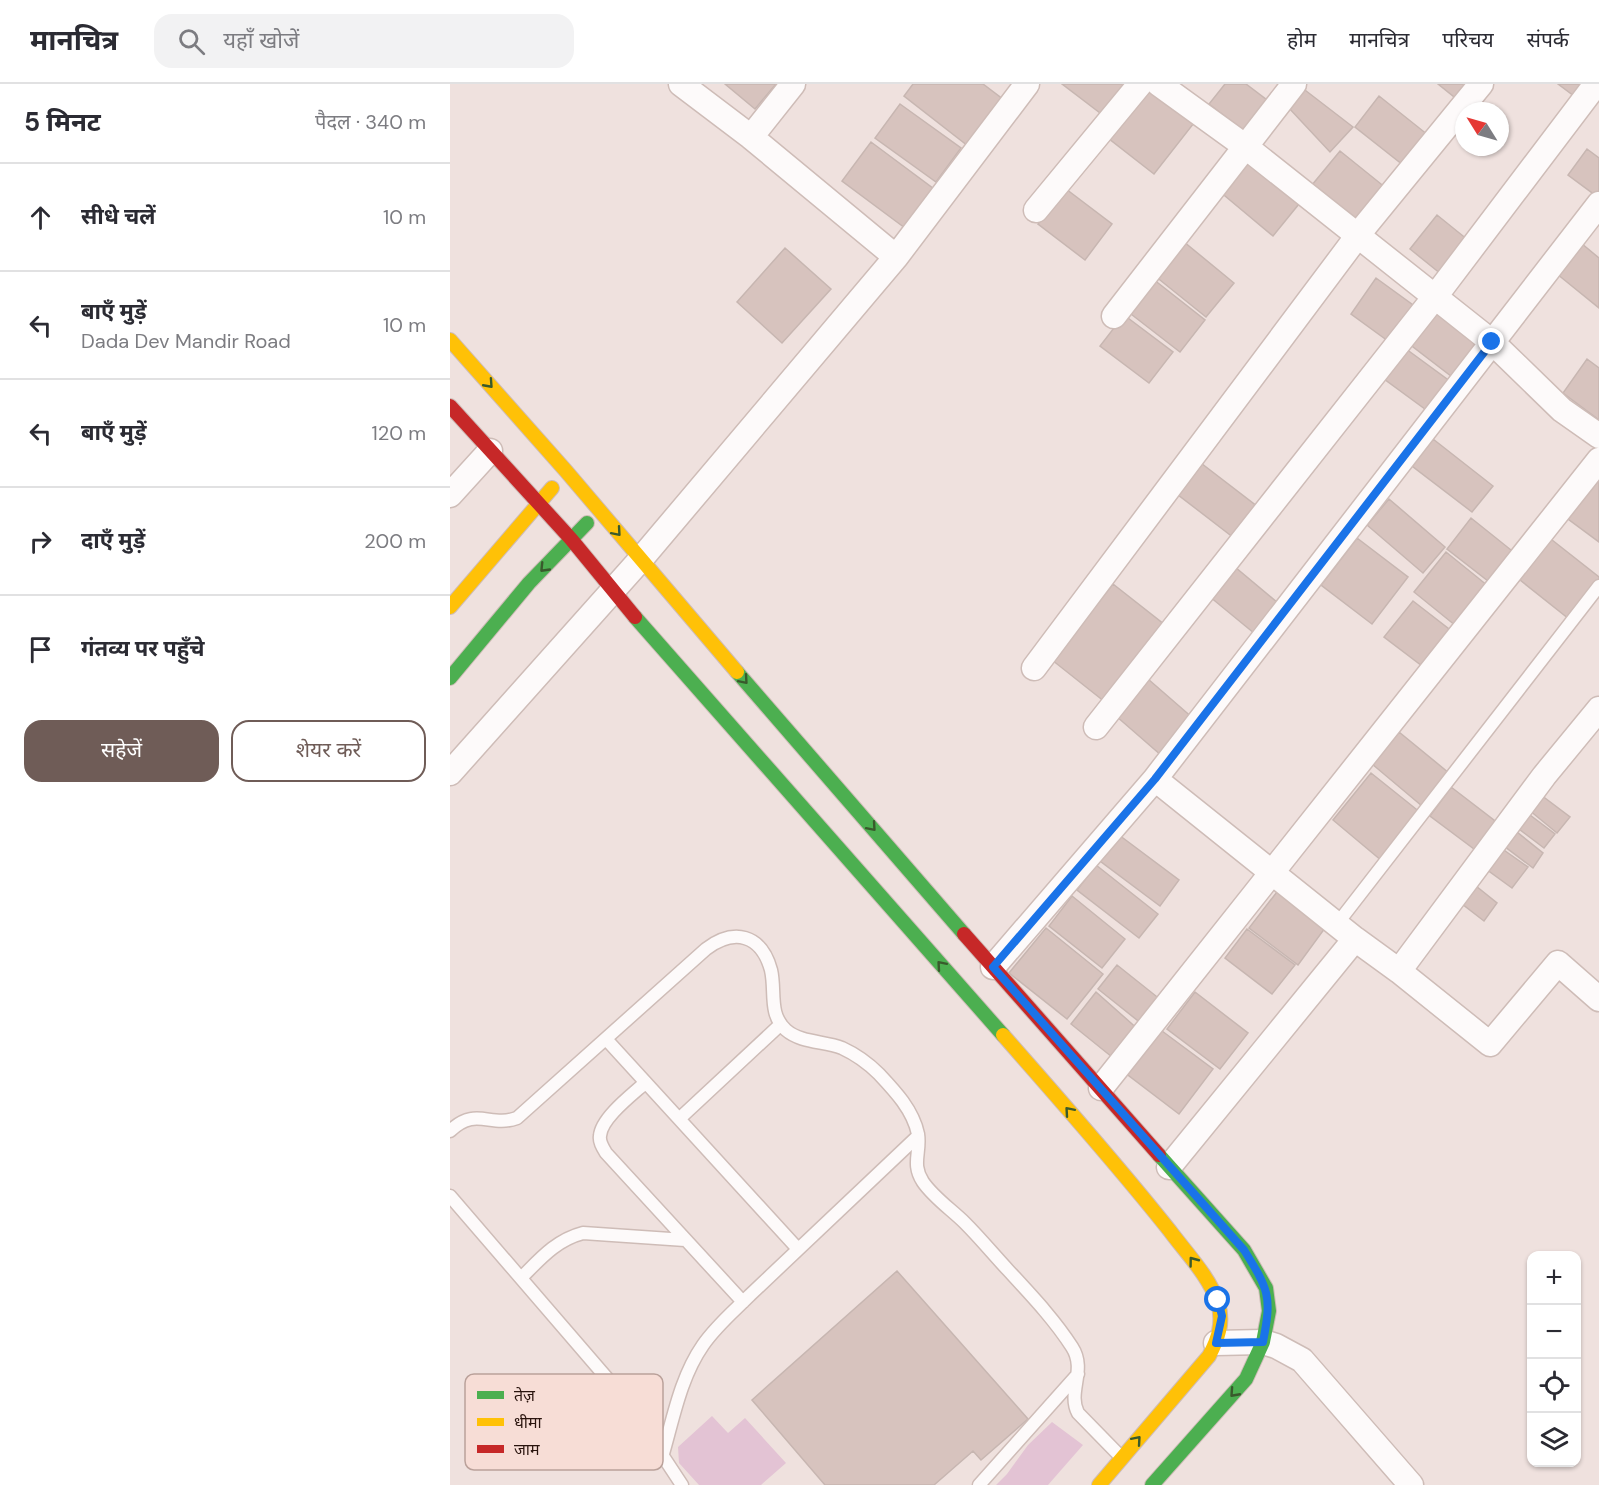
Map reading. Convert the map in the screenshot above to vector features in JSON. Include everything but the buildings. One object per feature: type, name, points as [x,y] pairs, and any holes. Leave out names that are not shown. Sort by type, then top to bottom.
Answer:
[{"type":"main road","points":[[450,340],[566,471],[713,645],[993,967],[1244,1250],[1259,1274],[1269,1302],[1263,1342],[1253,1368],[1246,1379],[1152,1485]]},
{"type":"main road","points":[[450,406],[571,539],[612,590],[1126,1175],[1209,1282],[1218,1300],[1222,1316],[1216,1343],[1209,1356],[1099,1485]]},
{"type":"main road","points":[[450,607],[566,471]]},
{"type":"main road","points":[[450,678],[530,583],[599,511]]},
{"type":"street","points":[[751,137],[793,84]]},
{"type":"street","points":[[450,773],[641,559],[896,257],[1027,84]]},
{"type":"street","points":[[1036,210],[1140,84]]},
{"type":"street","points":[[1159,84],[1246,147],[1492,342],[1562,410],[1599,436]]},
{"type":"street","points":[[1114,316],[1294,84]]},
{"type":"street","points":[[1034,668],[1357,236],[1481,84]]},
{"type":"street","points":[[1096,727],[1434,298],[1596,84]]},
{"type":"street","points":[[686,85],[896,257]]},
{"type":"street","points":[[993,967],[1155,779],[1599,204]]},
{"type":"street","points":[[450,495],[490,451]]},
{"type":"street","points":[[1101,1088],[1599,460]]},
{"type":"street","points":[[1399,971],[1544,776],[1599,709]]},
{"type":"street","points":[[1155,779],[1272,874],[1490,1044],[1558,963],[1599,999]]},
{"type":"street","points":[[1169,1167],[1346,931]]},
{"type":"street","points":[[1216,1343],[1263,1342],[1288,1352],[1309,1366],[1411,1485]]},
{"type":"lane","points":[[1346,931],[1599,586]]},
{"type":"lane","points":[[450,1131],[462,1120],[468,1118],[502,1121],[517,1118],[716,941],[736,935],[751,941],[766,959],[771,973],[773,1006],[781,1024],[794,1035],[841,1048],[854,1055],[877,1072],[904,1102],[913,1118],[918,1136],[917,1171],[923,1182],[966,1224],[1043,1309],[1077,1357],[1079,1374],[1075,1407],[1078,1413],[1121,1458]]},
{"type":"lane","points":[[679,1119],[781,1024]]},
{"type":"lane","points":[[606,1039],[798,1250]]},
{"type":"lane","points":[[645,1083],[616,1109],[604,1125],[599,1134],[600,1144],[743,1302]]},
{"type":"lane","points":[[663,1454],[690,1366],[703,1344],[743,1302],[918,1136]]},
{"type":"lane","points":[[450,1196],[603,1374]]},
{"type":"lane","points":[[521,1278],[558,1243],[583,1233],[686,1239]]},
{"type":"lane","points":[[979,1485],[1079,1374]]},
{"type":"lane","points":[[663,1458],[682,1485]]},
{"type":"shaded area","points":[[712,1416],[728,1433],[745,1418],[786,1463],[761,1485],[699,1485],[679,1463],[678,1447]]},
{"type":"shaded area","points":[[1052,1422],[1083,1445],[1048,1485],[996,1485],[1028,1445]]},
{"type":"traffic: fast","points":[[450,678],[529,583],[587,523]]},
{"type":"traffic: fast","points":[[635,617],[1003,1035]]},
{"type":"traffic: fast","points":[[737,672],[964,934]]},
{"type":"traffic: fast","points":[[1152,1485],[1246,1379],[1263,1342],[1269,1311],[1266,1288],[1244,1250],[1159,1155]]},
{"type":"traffic: slow","points":[[450,340],[566,471],[737,672]]},
{"type":"traffic: slow","points":[[450,607],[552,488]]},
{"type":"traffic: slow","points":[[1003,1035],[1150,1206],[1203,1274],[1214,1293],[1220,1310],[1219,1331],[1209,1356],[1099,1485]]},
{"type":"traffic: jam","points":[[450,406],[571,539],[635,617]]},
{"type":"traffic: jam","points":[[964,934],[1159,1155]]},
{"type":"route","points":[[1218,1300],[1222,1316],[1221,1329],[1216,1343],[1263,1342],[1269,1302],[1259,1274],[1244,1250],[993,967],[1155,779],[1492,342]]}]
